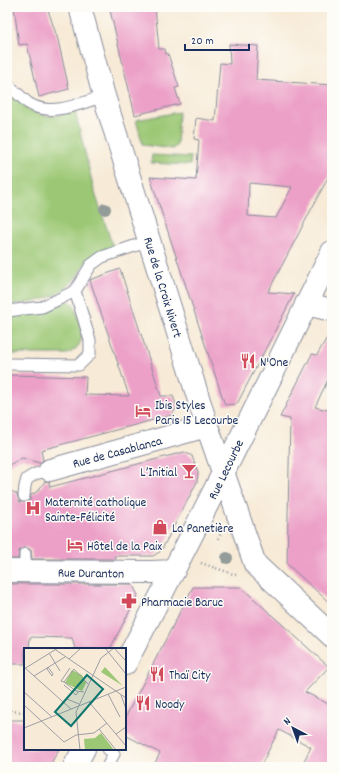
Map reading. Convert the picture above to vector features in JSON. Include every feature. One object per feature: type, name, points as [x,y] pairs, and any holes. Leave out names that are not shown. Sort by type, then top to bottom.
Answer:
[{"type":"street","name":"Rue de la Croix Nivert","points":[[80,7],[104,96],[207,426],[255,564],[332,636]]},
{"type":"street","name":"Rue Lecourbe","points":[[126,662],[224,474],[332,252]]},
{"type":"street","points":[[306,304],[332,310]]},
{"type":"street","name":"Rue de Casablanca","points":[[50,470],[207,426]]},
{"type":"street","name":"Rue Duranton","points":[[19,565],[152,572],[174,571]]},
{"type":"street","points":[[74,767],[83,750]]},
{"type":"lane","points":[[7,84],[28,103],[41,109],[52,110],[104,96]]},
{"type":"lane","points":[[7,311],[42,307],[74,291],[91,265],[102,257],[149,241]]},
{"type":"lane","points":[[7,364],[79,365],[90,354],[90,340],[74,291]]},
{"type":"lane","points":[[24,496],[27,479],[35,474],[50,470]]},
{"type":"lane","points":[[107,767],[114,754],[109,750]]},
{"type":"path","points":[[198,562],[243,576],[255,564]]},
{"type":"path","points":[[7,711],[24,712]]},
{"type":"green space","points":[[7,91],[32,111],[44,115],[56,116],[75,111],[94,190],[113,247],[90,258],[71,283],[56,294],[33,302],[7,305]]},
{"type":"green space","points":[[179,112],[177,145],[173,149],[143,145],[136,120]]},
{"type":"green space","points":[[152,155],[191,157],[190,165],[151,163]]},
{"type":"green space","points":[[67,301],[74,305],[82,333],[79,345],[74,350],[67,354],[7,354],[7,317],[45,312]]},
{"type":"building","points":[[14,7],[47,7],[58,40],[69,89],[39,97],[27,44],[19,45]]},
{"type":"building","points":[[120,7],[155,7],[159,49],[165,49],[166,54],[168,54],[179,87],[175,88],[180,104],[135,115],[110,10]]},
{"type":"building","points":[[229,44],[258,46],[256,80],[332,85],[332,170],[268,292],[294,294],[237,404],[225,405],[150,177],[196,180],[199,140],[194,139],[196,118],[215,121],[220,63],[230,64]],"holes":[[[249,183],[292,187],[276,218],[248,216]]]},
{"type":"building","points":[[120,269],[161,396],[173,396],[177,407],[172,415],[41,450],[43,460],[40,463],[22,458],[7,466],[7,375],[86,377],[85,395],[129,396],[90,280]]},
{"type":"building","points":[[332,329],[332,371],[315,407],[332,411],[332,605],[287,564],[290,419],[280,417],[312,354],[317,355]]},
{"type":"building","points":[[184,452],[192,456],[198,472],[197,482],[161,551],[153,556],[114,556],[116,559],[32,559],[31,550],[25,547],[19,551],[18,559],[7,559],[7,489],[17,494],[20,502],[26,502],[30,500],[31,495],[38,491],[45,481],[49,482],[50,487]]},
{"type":"building","points":[[7,584],[132,584],[138,595],[111,648],[75,648],[72,638],[30,637],[29,648],[24,648],[24,664],[7,664]]},
{"type":"building","points":[[193,587],[241,587],[329,667],[305,692],[332,706],[332,767],[301,767],[311,747],[279,730],[260,767],[153,767],[160,753],[126,736],[126,716]]},
{"type":"building","points":[[7,720],[24,720],[24,750],[58,750],[49,767],[7,767]]},
{"type":"place","name":"N'One","points":[[248,361]]},
{"type":"place","name":"Ibis Styles Paris 15 Lecourbe","points":[[143,411]]},
{"type":"place","name":"L’Initial","points":[[189,471]]},
{"type":"place","name":"Maternité catholique Sainte-Félicité","points":[[33,508]]},
{"type":"place","name":"La Panetière","points":[[160,527]]},
{"type":"place","name":"Hôtel de la Paix","points":[[75,545]]},
{"type":"place","name":"Pharmacie Baruc","points":[[129,601]]},
{"type":"place","name":"Thaï City","points":[[157,674]]},
{"type":"place","name":"Noody","points":[[143,703]]}]
